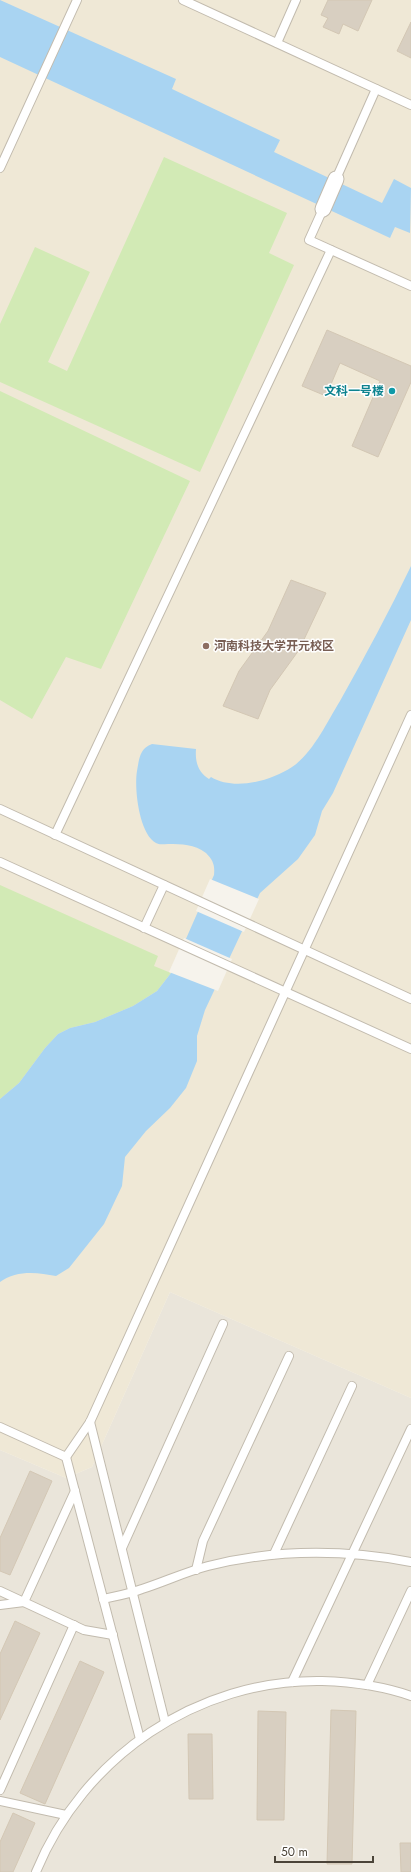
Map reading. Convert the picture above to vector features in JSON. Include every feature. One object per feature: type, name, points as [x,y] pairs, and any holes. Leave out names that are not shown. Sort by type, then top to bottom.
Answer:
[{"type":"street","points":[[323,210],[336,179]]},
{"type":"lane","points":[[0,168],[77,0]]},
{"type":"lane","points":[[183,0],[411,105]]},
{"type":"lane","points":[[277,43],[296,0]]},
{"type":"lane","points":[[336,179],[376,89]]},
{"type":"lane","points":[[323,210],[310,240],[411,286]]},
{"type":"lane","points":[[55,834],[331,250]]},
{"type":"lane","points":[[140,1739],[66,1457],[90,1422],[411,715]]},
{"type":"lane","points":[[0,809],[411,998]]},
{"type":"lane","points":[[0,862],[411,1050]]},
{"type":"lane","points":[[144,928],[164,885]]},
{"type":"lane","points":[[122,1548],[224,1324]]},
{"type":"lane","points":[[196,1570],[203,1541],[289,1356]]},
{"type":"lane","points":[[274,1554],[352,1386]]},
{"type":"lane","points":[[90,1422],[165,1722]]},
{"type":"lane","points":[[0,1428],[66,1457]]},
{"type":"lane","points":[[292,1682],[411,1429]]},
{"type":"lane","points":[[24,1602],[75,1491]]},
{"type":"lane","points":[[103,1599],[133,1592],[196,1570],[240,1559],[274,1554],[309,1552],[352,1553],[411,1562]]},
{"type":"lane","points":[[0,1591],[84,1630],[113,1635]]},
{"type":"lane","points":[[366,1685],[411,1591]]},
{"type":"lane","points":[[0,1605],[24,1602]]},
{"type":"lane","points":[[0,1790],[74,1626]]},
{"type":"lane","points":[[36,1872],[53,1836],[66,1815],[96,1777],[113,1760],[140,1739],[165,1722],[194,1707],[216,1698],[263,1686],[292,1682],[335,1681],[366,1685],[411,1696]]},
{"type":"lane","points":[[0,1802],[66,1815]]},
{"type":"shaded area","name":"河南科技大学开元校区","points":[[0,0],[411,0],[411,1398],[170,1292],[92,1467],[66,1478],[0,1450]]},
{"type":"shaded area","points":[[170,1292],[411,1398],[411,1872],[0,1872],[0,1450],[66,1478],[92,1467]]},
{"type":"green space","points":[[164,157],[287,213],[269,253],[294,265],[200,472],[0,382],[0,324],[35,247],[90,272],[48,362],[67,371]]},
{"type":"green space","points":[[0,391],[190,481],[101,669],[66,657],[32,719],[0,700]]},
{"type":"green space","points":[[0,885],[158,956],[154,966],[171,973],[157,991],[133,1006],[95,1022],[70,1028],[58,1034],[45,1048],[19,1083],[0,1099]]},
{"type":"water","points":[[0,0],[176,79],[172,89],[280,140],[274,152],[382,203],[394,179],[411,188],[410,233],[395,227],[390,238],[0,57]]},
{"type":"water","points":[[411,566],[411,620],[333,793],[322,811],[315,835],[298,859],[260,893],[205,1010],[197,1036],[197,1061],[186,1088],[170,1108],[146,1131],[125,1157],[122,1186],[104,1224],[69,1268],[56,1276],[27,1273],[13,1275],[0,1282],[0,1099],[19,1083],[45,1048],[58,1034],[70,1028],[95,1022],[133,1006],[157,991],[171,973],[214,875],[214,865],[206,853],[188,845],[157,844],[150,838],[145,830],[139,810],[136,788],[139,758],[143,751],[152,744],[196,749],[198,766],[205,776],[209,779],[211,777],[230,783],[241,784],[263,780],[292,767],[307,754],[325,727],[377,634]]},
{"type":"pier","points":[[210,879],[259,899],[244,932],[196,911]]},
{"type":"pier","points":[[184,938],[232,959],[218,991],[169,972]]},
{"type":"building","points":[[328,0],[372,0],[358,31],[343,24],[339,34],[323,27],[328,18],[321,15]]},
{"type":"building","points":[[411,22],[411,58],[397,51]]},
{"type":"building","name":"文科一号楼","points":[[327,330],[411,366],[411,382],[378,457],[352,446],[380,381],[340,363],[326,396],[302,386]]},
{"type":"building","points":[[291,580],[326,593],[299,650],[270,690],[258,719],[223,706],[239,671],[268,631]]},
{"type":"building","points":[[30,1471],[52,1481],[10,1575],[0,1571],[0,1538]]},
{"type":"building","points":[[15,1621],[40,1633],[0,1720],[0,1654]]},
{"type":"building","points":[[80,1661],[104,1672],[45,1804],[20,1793]]},
{"type":"building","points":[[331,1710],[356,1711],[352,1864],[327,1864]]},
{"type":"building","points":[[258,1711],[286,1712],[284,1820],[257,1820]]},
{"type":"building","points":[[188,1734],[212,1734],[213,1799],[189,1799]]},
{"type":"building","points":[[13,1813],[35,1823],[13,1872],[0,1872],[0,1842]]},
{"type":"building","points":[[400,1843],[411,1843],[411,1872],[401,1872]]},
{"type":"place","name":"文科一号楼","points":[[392,391]]},
{"type":"place","name":"河南科技大学开元校区","points":[[206,646]]}]
